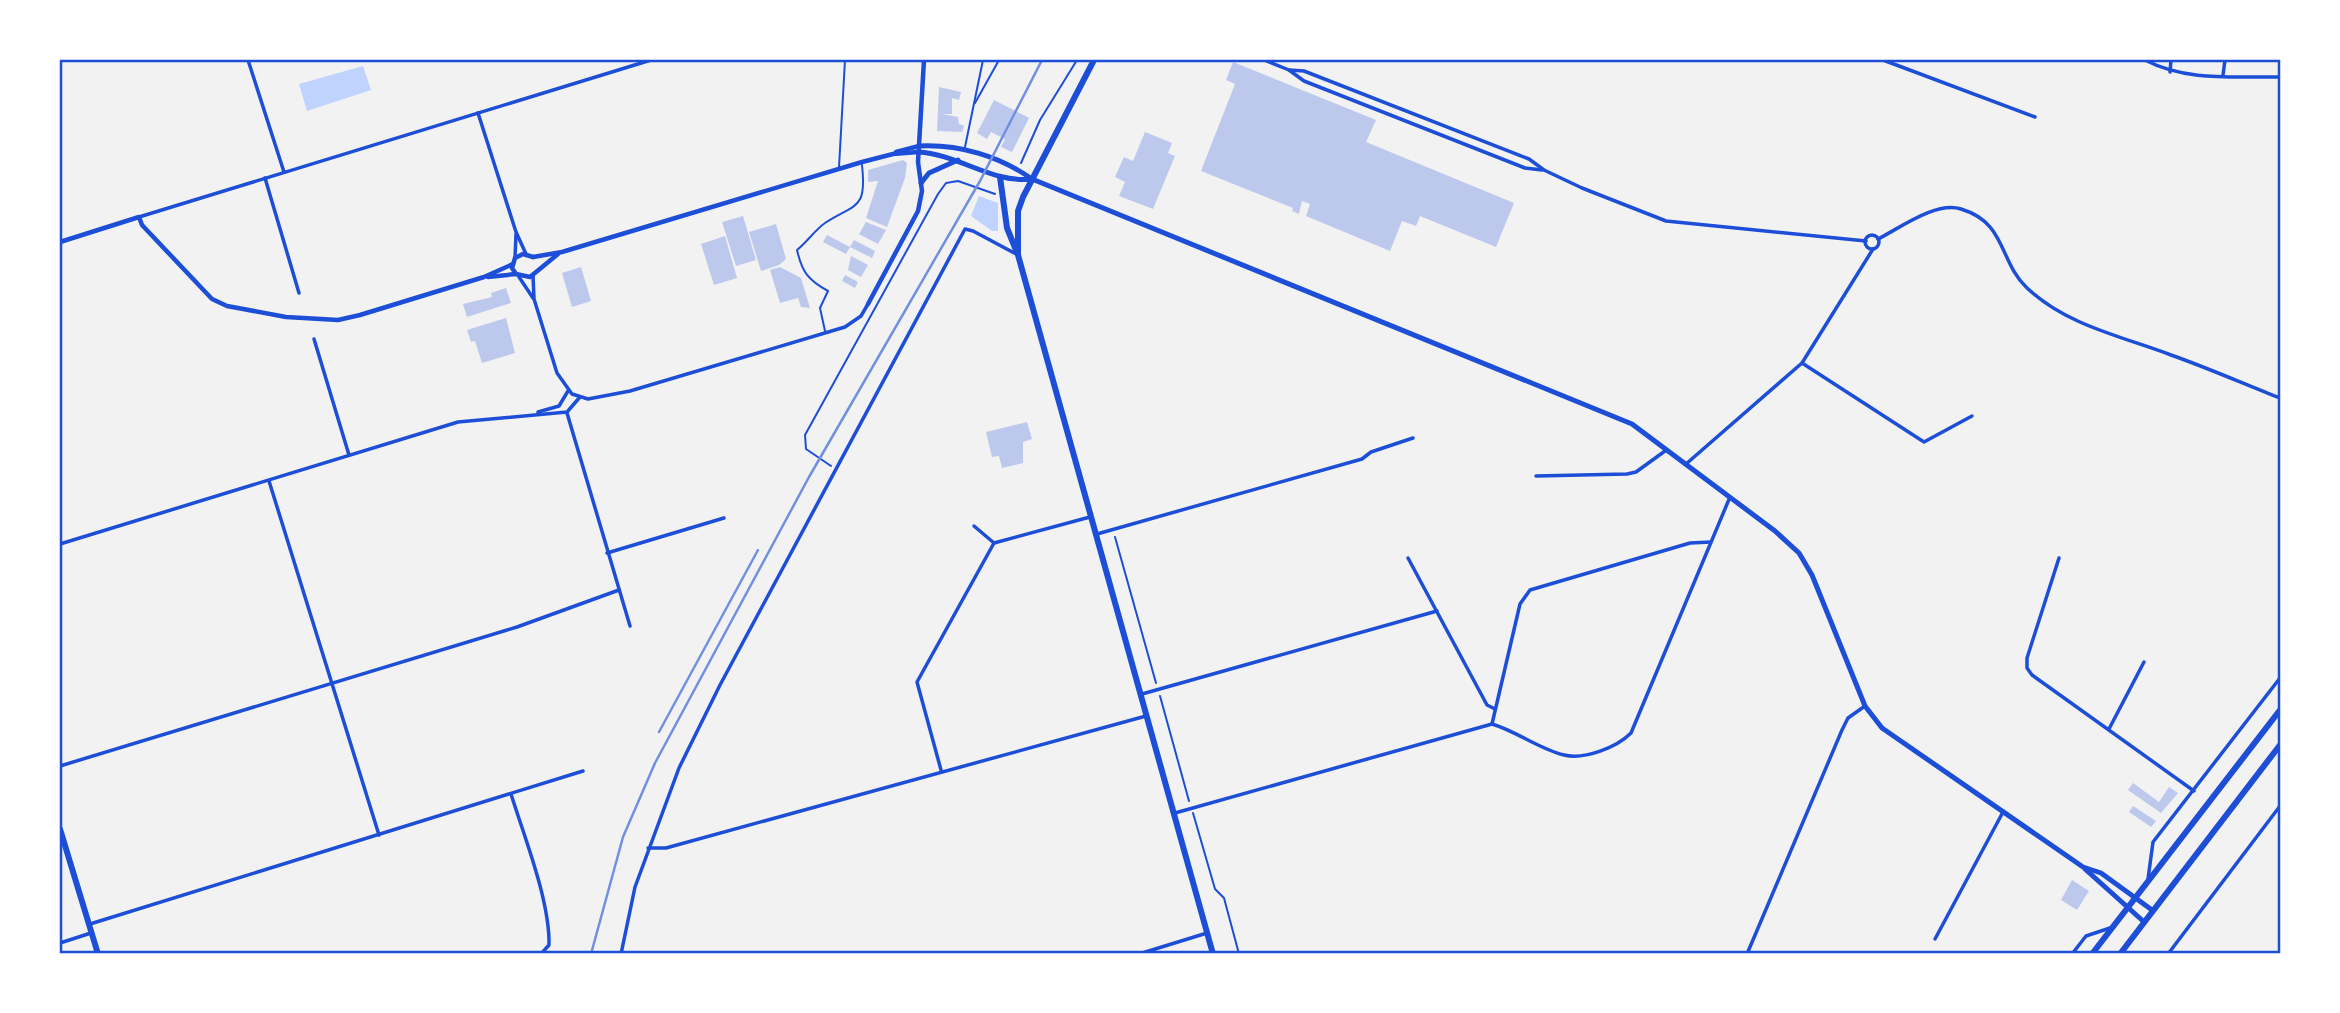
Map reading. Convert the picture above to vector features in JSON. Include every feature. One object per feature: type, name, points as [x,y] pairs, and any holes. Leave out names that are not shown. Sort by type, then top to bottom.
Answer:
[{"type":"main road","points":[[1018,255],[1018,211],[1094,60]]},
{"type":"main road","points":[[919,149],[965,149],[1019,170],[1032,179],[1632,424],[1788,542],[1805,563],[1865,706],[1882,728],[2083,867],[2143,920]]},
{"type":"main road","points":[[919,149],[1014,181],[1032,179]]},
{"type":"main road","points":[[921,183],[929,173],[958,160]]},
{"type":"main road","points":[[1000,177],[1007,228],[1018,255],[1213,954]]},
{"type":"main road","points":[[2092,954],[2280,710]]},
{"type":"main road","points":[[2120,954],[2143,920],[2280,745]]},
{"type":"main road","points":[[60,830],[98,954]]},
{"type":"main road","points":[[2083,867],[2101,873],[2152,910]]},
{"type":"street","points":[[248,60],[284,172]]},
{"type":"street","points":[[60,242],[651,60]]},
{"type":"street","points":[[562,252],[536,269],[533,275],[534,299],[556,373],[568,391],[580,397],[597,398],[630,391],[852,323],[861,316],[918,211],[924,60]]},
{"type":"street","points":[[1264,60],[1289,70],[1304,81],[1525,168],[1544,170]]},
{"type":"street","points":[[1883,60],[2035,117]]},
{"type":"street","points":[[2145,60],[2170,72],[2187,75],[2280,78]]},
{"type":"street","points":[[2170,72],[2171,60]]},
{"type":"street","points":[[2223,75],[2225,60]]},
{"type":"street","points":[[1289,70],[1304,71],[1530,159],[1544,170],[1666,221],[1866,241]]},
{"type":"street","points":[[478,113],[516,232],[526,254],[533,257],[562,252],[862,162],[919,149]]},
{"type":"street","points":[[265,178],[299,293]]},
{"type":"street","points":[[1873,249],[1867,247],[1866,241],[1870,236],[1878,239],[1941,209],[1960,208],[1978,215],[1990,224],[2010,264],[2027,287],[2062,313],[2089,328],[2170,354],[2280,398]]},
{"type":"street","points":[[139,217],[142,225],[201,291],[227,306],[254,312],[338,320],[484,277],[526,254]]},
{"type":"street","points":[[621,954],[635,887],[679,768],[702,720],[965,229],[973,230],[1018,255]]},
{"type":"street","points":[[516,232],[514,261],[518,276],[534,299]]},
{"type":"street","points":[[1686,464],[1802,363],[1878,245],[1878,239]]},
{"type":"street","points":[[533,257],[536,269]]},
{"type":"street","points":[[484,277],[533,275]]},
{"type":"street","points":[[314,339],[349,455]]},
{"type":"street","points":[[1802,363],[1924,442],[1972,416]]},
{"type":"street","points":[[533,413],[559,406],[568,391]]},
{"type":"street","points":[[60,544],[458,422],[533,413],[567,412],[580,397]]},
{"type":"street","points":[[567,412],[630,625]]},
{"type":"street","points":[[1097,534],[1362,459],[1371,452],[1413,438]]},
{"type":"street","points":[[1536,476],[1627,474],[1636,472],[1667,449]]},
{"type":"street","points":[[269,481],[379,835]]},
{"type":"street","points":[[1175,813],[1492,724],[1564,755],[1601,750],[1623,740],[1631,733],[1730,497]]},
{"type":"street","points":[[941,770],[917,682],[993,543],[1092,516]]},
{"type":"street","points":[[607,552],[724,518]]},
{"type":"street","points":[[974,526],[993,543]]},
{"type":"street","points":[[1492,724],[1520,604],[1530,590],[1690,543],[1711,542]]},
{"type":"street","points":[[1408,558],[1487,705],[1495,709]]},
{"type":"street","points":[[2059,558],[2027,658],[2027,668],[2032,675],[2194,791]]},
{"type":"street","points":[[60,766],[517,627],[619,590]]},
{"type":"street","points":[[1142,694],[1437,611]]},
{"type":"street","points":[[2109,729],[2144,662]]},
{"type":"street","points":[[2148,881],[2147,870],[2153,842],[2280,679]]},
{"type":"street","points":[[1746,954],[1842,730],[1848,718],[1865,706]]},
{"type":"street","points":[[648,848],[666,848],[941,770],[1148,716]]},
{"type":"street","points":[[89,924],[583,771]]},
{"type":"street","points":[[511,794],[535,870],[549,933],[549,945],[541,954]]},
{"type":"street","points":[[2168,954],[2280,806]]},
{"type":"street","points":[[1936,939],[2003,811]]},
{"type":"street","points":[[2073,954],[2086,936],[2113,927]]},
{"type":"street","points":[[60,943],[91,933]]},
{"type":"street","points":[[1139,954],[1207,933]]},
{"type":"street","points":[[1751,947],[1754,954]]},
{"type":"lane","points":[[839,169],[845,60]]},
{"type":"lane","points":[[967,163],[965,149],[984,60]]},
{"type":"lane","points":[[973,107],[999,60]]},
{"type":"lane","points":[[825,332],[820,308],[828,291],[810,281],[802,270],[797,250],[825,223],[855,209],[860,199],[862,162]]},
{"type":"path","points":[[1019,170],[1040,120],[1077,60]]},
{"type":"path","points":[[835,470],[806,449],[805,435],[939,194],[946,183],[958,181],[996,195],[1004,194]]},
{"type":"path","points":[[1113,529],[1215,889],[1224,898],[1239,954]]},
{"type":"water","points":[[363,66],[371,90],[307,111],[299,84]]},
{"type":"water","points":[[979,196],[998,203],[998,231],[992,231],[971,216]]},
{"type":"building","points":[[1233,62],[1376,120],[1366,142],[1514,203],[1496,247],[1420,216],[1416,226],[1402,221],[1390,251],[1306,216],[1310,204],[1302,201],[1299,214],[1292,211],[1293,208],[1201,171],[1235,84],[1226,80]]},
{"type":"building","points":[[939,87],[961,92],[959,100],[952,98],[952,114],[942,114],[958,117],[959,124],[964,126],[962,132],[937,131]]},
{"type":"building","points":[[994,100],[1029,118],[1012,152],[1001,147],[1005,139],[991,132],[987,139],[977,133]]},
{"type":"building","points":[[1145,132],[1172,143],[1168,153],[1175,156],[1153,209],[1119,196],[1125,182],[1115,177],[1124,157],[1133,161]]},
{"type":"building","points":[[903,160],[907,163],[905,178],[887,227],[866,218],[878,181],[868,182],[868,170]]},
{"type":"building","points":[[743,216],[756,260],[736,266],[722,222]]},
{"type":"building","points":[[866,222],[886,230],[878,244],[859,234]]},
{"type":"building","points":[[776,224],[786,259],[779,265],[761,271],[749,232]]},
{"type":"building","points":[[827,235],[850,247],[846,254],[823,242]]},
{"type":"building","points":[[725,236],[737,278],[714,285],[701,244]]},
{"type":"building","points":[[854,240],[875,251],[872,258],[850,247]]},
{"type":"building","points":[[851,256],[868,265],[861,277],[848,270]]},
{"type":"building","points":[[581,267],[591,301],[572,307],[562,273]]},
{"type":"building","points":[[780,267],[801,278],[810,308],[801,307],[798,298],[780,303],[770,270]]},
{"type":"building","points":[[845,275],[858,282],[855,288],[842,281]]},
{"type":"building","points":[[506,288],[511,303],[467,317],[463,304],[492,297],[491,293]]},
{"type":"building","points":[[506,318],[515,353],[482,363],[475,341],[471,342],[467,330]]},
{"type":"building","points":[[1027,422],[1032,439],[1023,442],[1023,463],[1002,468],[999,456],[992,457],[986,432]]},
{"type":"building","points":[[2133,783],[2159,802],[2169,787],[2178,793],[2161,813],[2128,790]]},
{"type":"building","points":[[2133,806],[2156,821],[2151,827],[2129,812]]},
{"type":"building","points":[[2072,880],[2089,891],[2077,910],[2061,900]]},
{"type":"railway","points":[[591,954],[623,837],[655,763],[809,477],[980,181],[1042,60]]},
{"type":"railway","points":[[659,732],[758,550]]}]
